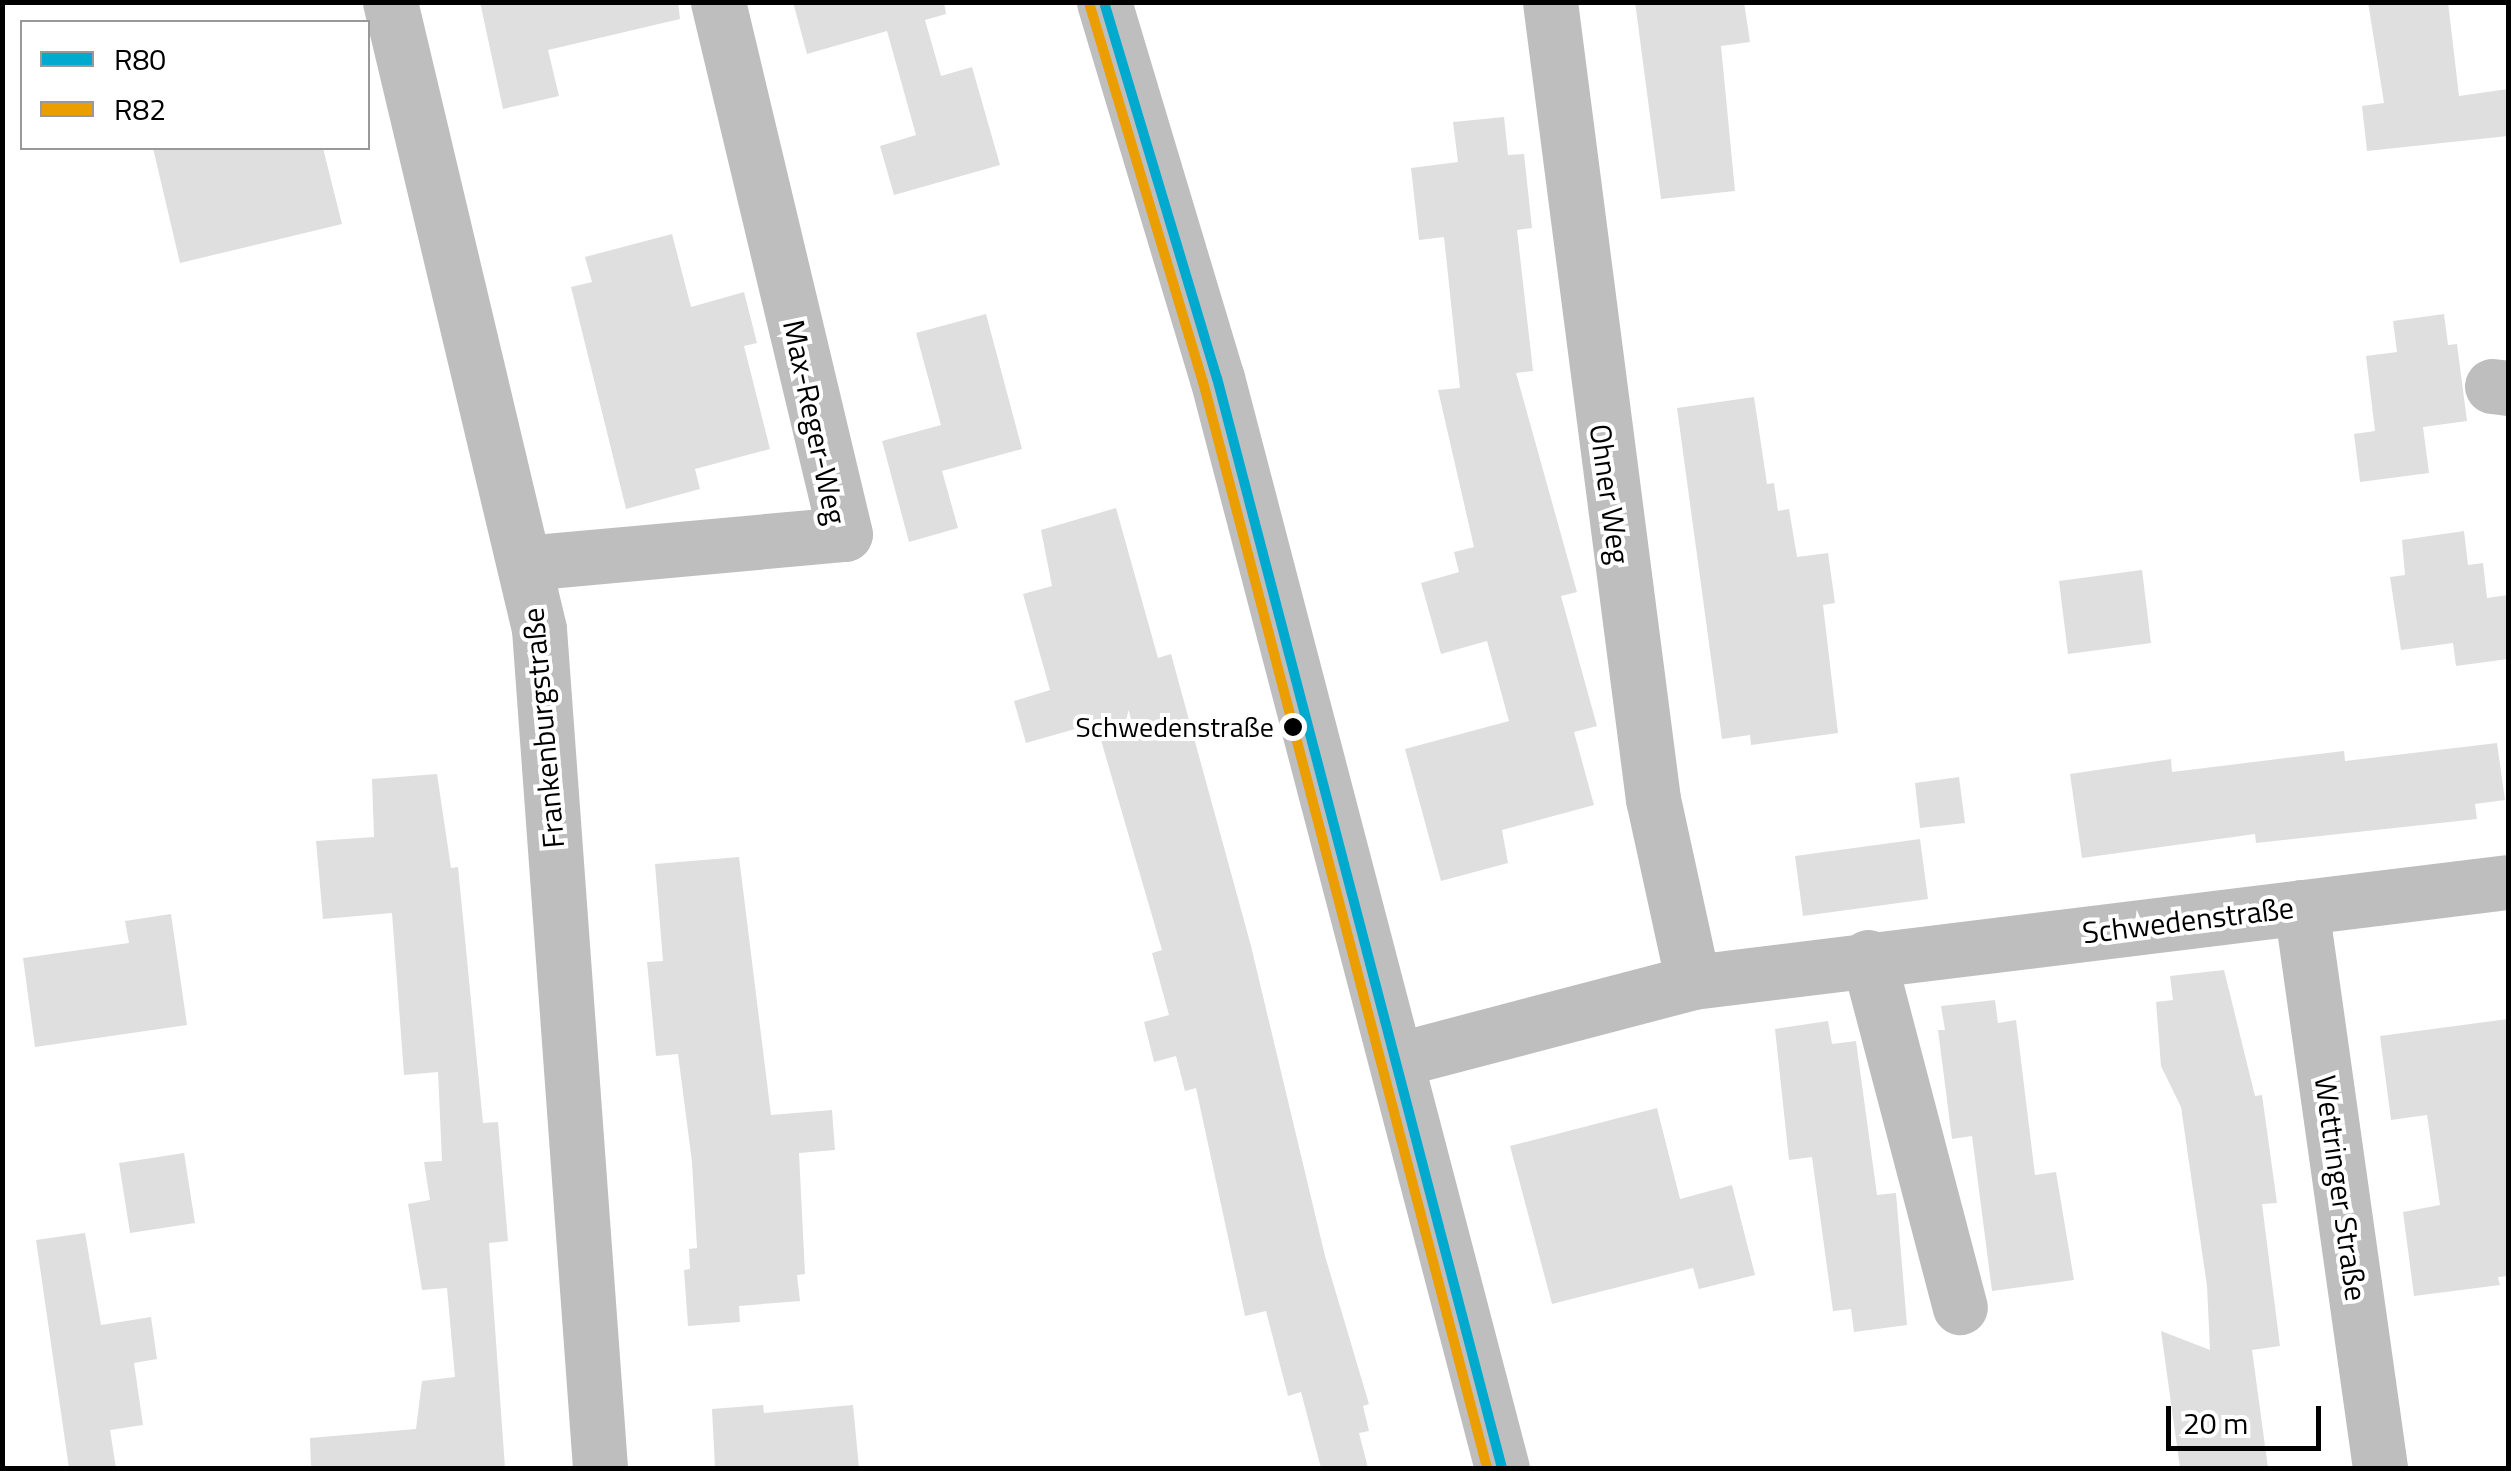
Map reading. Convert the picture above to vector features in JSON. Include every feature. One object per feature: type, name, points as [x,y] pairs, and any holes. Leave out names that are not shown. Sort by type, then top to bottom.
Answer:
[{"type":"street","name":"Frankenburgstraße","points":[[390,2],[539,629],[600,1468]]},
{"type":"street","name":"Max-Reger-Weg","points":[[525,563],[845,534],[718,2]]},
{"type":"street","points":[[1104,2],[1217,378],[1502,1468]]},
{"type":"street","name":"Ohner Weg","points":[[1550,2],[1653,799],[1693,982]]},
{"type":"street","name":"Schwedenstraße","points":[[1396,1060],[1693,982],[1868,957],[2508,882]]},
{"type":"street","name":"Wettringer Straße","points":[[2301,907],[2380,1468]]},
{"type":"street","points":[[1868,957],[1960,1307]]},
{"type":"building","points":[[480,2],[678,2],[680,19],[548,50],[559,96],[503,109]]},
{"type":"building","points":[[793,2],[944,2],[946,14],[925,20],[941,76],[972,67],[1000,165],[894,195],[880,146],[916,135],[887,31],[807,54]]},
{"type":"building","points":[[1635,2],[1744,2],[1750,42],[1721,46],[1735,191],[1661,199]]},
{"type":"building","points":[[2368,2],[2448,2],[2459,96],[2508,89],[2508,136],[2367,151],[2362,106],[2384,103]]},
{"type":"building","points":[[1504,117],[1508,155],[1524,154],[1532,228],[1517,230],[1533,371],[1516,373],[1577,592],[1561,596],[1597,726],[1574,732],[1594,805],[1502,830],[1508,863],[1441,881],[1405,749],[1509,721],[1487,641],[1441,654],[1421,583],[1459,572],[1454,552],[1474,547],[1438,390],[1460,388],[1444,237],[1419,240],[1411,168],[1458,162],[1453,122]]},
{"type":"building","points":[[153,150],[324,150],[342,224],[180,263]]},
{"type":"building","points":[[672,234],[691,307],[744,292],[757,343],[744,346],[770,449],[695,469],[700,489],[626,509],[571,287],[592,282],[585,257]]},
{"type":"building","points":[[986,314],[1022,449],[942,471],[958,528],[909,542],[882,441],[941,425],[916,333]]},
{"type":"building","points":[[2444,314],[2448,345],[2457,344],[2467,421],[2423,427],[2429,473],[2360,482],[2354,434],[2375,431],[2366,356],[2397,352],[2393,321]]},
{"type":"building","points":[[1754,397],[1767,484],[1774,483],[1778,511],[1789,509],[1797,557],[1828,553],[1835,603],[1823,605],[1838,733],[1751,745],[1750,735],[1722,739],[1677,408]]},
{"type":"building","points":[[1116,508],[1158,658],[1171,654],[1251,946],[1325,1256],[1369,1404],[1363,1406],[1369,1431],[1359,1433],[1368,1468],[1321,1468],[1301,1392],[1288,1396],[1266,1311],[1245,1316],[1196,1088],[1185,1091],[1176,1056],[1154,1062],[1144,1022],[1169,1015],[1152,953],[1162,950],[1096,723],[1026,743],[1014,701],[1050,690],[1023,594],[1052,586],[1041,530]]},
{"type":"building","points":[[2464,531],[2468,565],[2483,563],[2487,598],[2508,595],[2508,659],[2456,666],[2453,643],[2401,650],[2390,577],[2405,575],[2402,540]]},
{"type":"building","points":[[2142,570],[2151,643],[2068,654],[2059,581]]},
{"type":"building","points":[[2497,743],[2505,800],[2475,804],[2477,819],[2256,843],[2255,834],[2082,858],[2070,774],[2171,759],[2172,772],[2344,751],[2345,761]]},
{"type":"building","points":[[437,774],[451,868],[458,867],[483,1123],[498,1122],[508,1241],[489,1243],[505,1468],[311,1468],[310,1438],[416,1429],[422,1381],[455,1377],[447,1288],[422,1290],[408,1204],[430,1200],[424,1162],[442,1161],[438,1072],[404,1075],[392,913],[323,919],[316,841],[374,837],[372,779]]},
{"type":"building","points":[[1959,777],[1965,823],[1920,828],[1915,783]]},
{"type":"building","points":[[1920,839],[1928,899],[1803,916],[1795,856]]},
{"type":"building","points":[[739,857],[771,1115],[832,1110],[835,1150],[799,1153],[805,1274],[797,1275],[800,1301],[739,1306],[740,1322],[688,1326],[684,1270],[690,1269],[689,1249],[697,1248],[692,1162],[678,1054],[656,1056],[647,962],[663,961],[655,864]]},
{"type":"building","points":[[171,914],[187,1025],[35,1047],[23,958],[129,943],[125,921]]},
{"type":"building","points":[[2224,970],[2255,1096],[2262,1095],[2277,1203],[2262,1204],[2280,1346],[2252,1350],[2268,1468],[2180,1468],[2161,1331],[2210,1350],[2207,1286],[2181,1107],[2161,1066],[2156,1002],[2173,1000],[2170,976]]},
{"type":"building","points":[[1995,1000],[1998,1023],[2016,1020],[2035,1175],[2056,1172],[2074,1280],[1992,1291],[1972,1136],[1952,1139],[1938,1030],[1945,1030],[1941,1006]]},
{"type":"building","points":[[2508,1019],[2508,1276],[2498,1277],[2500,1285],[2414,1296],[2403,1212],[2440,1205],[2427,1115],[2391,1120],[2380,1036]]},
{"type":"building","points":[[1828,1021],[1832,1044],[1856,1041],[1877,1195],[1896,1193],[1907,1325],[1854,1332],[1851,1309],[1833,1311],[1812,1157],[1789,1160],[1775,1029]]},
{"type":"building","points":[[1657,1108],[1680,1199],[1732,1185],[1755,1275],[1699,1289],[1693,1268],[1552,1304],[1510,1146]]},
{"type":"building","points":[[184,1153],[195,1223],[130,1233],[119,1163]]},
{"type":"building","points":[[85,1233],[101,1325],[151,1317],[157,1359],[134,1363],[143,1425],[110,1430],[116,1468],[69,1468],[36,1240]]},
{"type":"building","points":[[763,1405],[764,1413],[853,1405],[859,1468],[715,1468],[712,1409]]},
{"type":"transit line","name":"R80","points":[[1104,2],[1217,378],[1502,1468]]},
{"type":"transit line","name":"R82","points":[[1090,6],[1203,382],[1487,1468]]},
{"type":"place","name":"Schwedenstraße","points":[[1293,727]]}]
